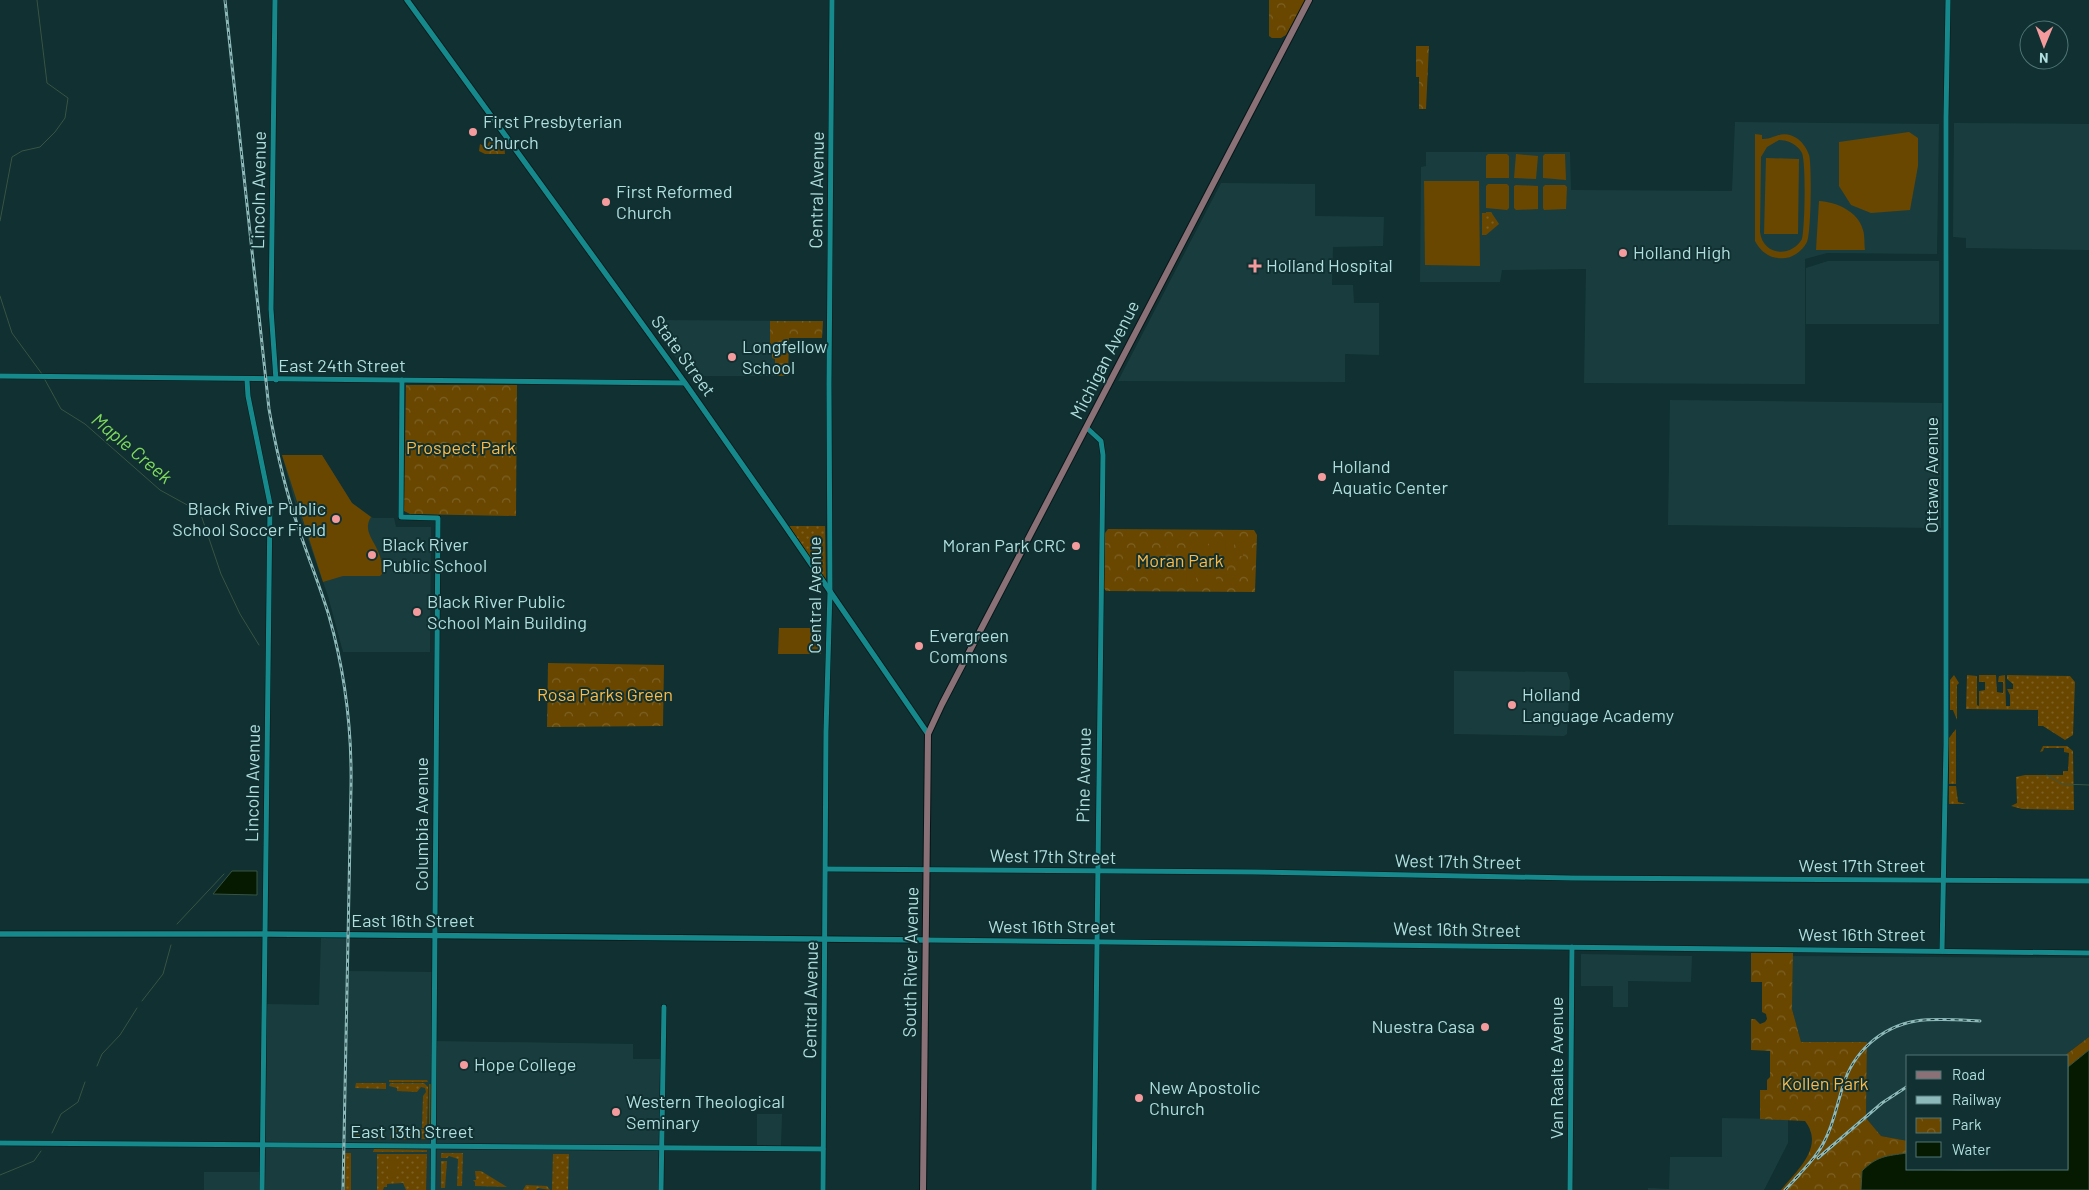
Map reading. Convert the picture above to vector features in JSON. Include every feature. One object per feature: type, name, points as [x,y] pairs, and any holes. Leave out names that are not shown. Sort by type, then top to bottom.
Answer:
[{"type":"main road","name":"State Street","points":[[407,0],[685,383],[928,734]]},
{"type":"main road","name":"Michigan Avenue","points":[[928,734],[1308,0]]},
{"type":"main road","name":"South River Avenue","points":[[923,1190],[928,734]]},
{"type":"main road","name":"East 16th Street","points":[[0,934],[264,934],[825,940]]},
{"type":"main road","name":"West 16th Street","points":[[825,940],[926,940]]},
{"type":"street","name":"Lincoln Avenue","points":[[275,0],[270,309],[276,380]]},
{"type":"street","name":"Central Avenue","points":[[823,1190],[830,591],[829,376],[832,0]]},
{"type":"street","name":"Ottawa Avenue","points":[[1942,951],[1946,744],[1948,0]]},
{"type":"street","name":"East 24th Street","points":[[0,376],[685,383]]},
{"type":"street","name":"Lincoln Avenue","points":[[247,380],[248,396],[270,504],[262,1190]]},
{"type":"street","name":"Columbia Avenue","points":[[402,380],[401,518],[438,518],[433,1190]]},
{"type":"street","name":"Pine Avenue","points":[[1087,428],[1101,441],[1103,455],[1094,1190]]},
{"type":"street","name":"West 17th Street","points":[[826,869],[1255,872],[1572,878],[2089,881]]},
{"type":"street","name":"West 16th Street","points":[[926,940],[2089,953]]},
{"type":"street","name":"Van Raalte Avenue","points":[[1570,1190],[1572,946]]},
{"type":"street","points":[[662,1190],[664,1007]]},
{"type":"street","name":"East 13th Street","points":[[0,1143],[662,1146],[824,1149]]},
{"type":"shaded area","name":"Holland High","points":[[1735,122],[1939,124],[1937,254],[1827,253],[1805,259],[1805,384],[1584,383],[1586,269],[1502,270],[1500,282],[1420,282],[1421,167],[1426,166],[1426,152],[1570,152],[1571,190],[1732,191]]},
{"type":"shaded area","points":[[1954,123],[2089,124],[2089,250],[1966,248],[1966,238],[1953,237]]},
{"type":"shaded area","name":"Holland Hospital","points":[[1221,183],[1315,184],[1315,216],[1384,217],[1383,246],[1333,247],[1332,285],[1353,285],[1354,303],[1379,303],[1379,355],[1345,354],[1345,382],[1118,381]]},
{"type":"shaded area","points":[[1828,261],[1939,261],[1939,324],[1806,324],[1806,268]]},
{"type":"shaded area","name":"Longfellow School","points":[[649,320],[823,321],[822,338],[789,338],[788,376],[689,376]]},
{"type":"shaded area","points":[[1670,400],[1942,403],[1941,528],[1668,525]]},
{"type":"shaded area","name":"Black River Public School","points":[[282,455],[322,455],[352,503],[373,518],[394,518],[396,527],[431,527],[430,652],[343,652],[328,596],[295,503]]},
{"type":"shaded area","name":"Holland Language Academy","points":[[1454,671],[1567,672],[1570,681],[1567,734],[1564,736],[1454,734]]},
{"type":"shaded area","name":"Hope College","points":[[321,937],[350,937],[349,971],[435,972],[434,1041],[633,1044],[633,1059],[663,1059],[661,1190],[204,1190],[204,1172],[263,1172],[266,1004],[319,1005]]},
{"type":"shaded area","points":[[1581,954],[1692,956],[1691,982],[1628,981],[1628,1007],[1613,1007],[1613,986],[1581,986]]},
{"type":"shaded area","points":[[1793,956],[2089,958],[2089,1037],[2065,1055],[1906,1055],[1906,1141],[1881,1136],[1866,1118],[1867,1042],[1801,1042],[1792,1009]]},
{"type":"shaded area","points":[[757,1114],[782,1114],[781,1146],[757,1145]]},
{"type":"shaded area","points":[[1722,1118],[1788,1119],[1788,1143],[1764,1190],[1648,1190],[1648,1188],[1669,1189],[1670,1157],[1722,1157]]},
{"type":"green space","points":[[1269,0],[1305,0],[1286,35],[1281,38],[1269,36]]},
{"type":"green space","points":[[1416,46],[1429,46],[1426,109],[1419,109],[1419,77],[1416,77]]},
{"type":"green space","points":[[1909,132],[1918,138],[1918,166],[1910,210],[1871,213],[1851,205],[1839,186],[1839,142]]},
{"type":"green space","points":[[1755,134],[1762,135],[1762,139],[1767,139],[1787,134],[1798,139],[1805,146],[1809,155],[1811,184],[1807,242],[1795,255],[1782,258],[1767,255],[1755,241]],"holes":[[[1782,140],[1795,145],[1802,153],[1804,209],[1802,239],[1791,249],[1778,252],[1766,246],[1760,232],[1761,157],[1767,147]]]},
{"type":"green space","points":[[492,137],[502,144],[505,154],[485,154],[479,151],[480,144],[486,147]]},
{"type":"green space","points":[[1488,154],[1507,154],[1509,156],[1509,178],[1486,178],[1486,156]]},
{"type":"green space","points":[[1516,154],[1538,156],[1536,179],[1514,178]]},
{"type":"green space","points":[[1545,154],[1565,154],[1566,180],[1543,178],[1543,156]]},
{"type":"green space","points":[[1766,158],[1799,159],[1798,234],[1764,234]]},
{"type":"green space","points":[[1424,181],[1479,181],[1480,266],[1425,265]]},
{"type":"green space","points":[[1488,184],[1507,184],[1509,186],[1509,208],[1507,210],[1486,208],[1486,186]]},
{"type":"green space","points":[[1545,185],[1565,185],[1567,187],[1566,209],[1544,210],[1543,187]]},
{"type":"green space","points":[[1514,186],[1538,186],[1538,209],[1516,210],[1514,208]]},
{"type":"green space","points":[[1819,201],[1839,206],[1856,218],[1863,230],[1865,250],[1816,250]]},
{"type":"green space","points":[[1486,212],[1491,212],[1499,224],[1486,235]]},
{"type":"green space","points":[[1482,213],[1486,213],[1486,235],[1482,235]]},
{"type":"green space","points":[[770,321],[823,321],[822,338],[789,338],[788,376],[775,376],[775,359],[772,358],[772,345],[770,345]]},
{"type":"green space","name":"Prospect Park","points":[[406,385],[517,385],[516,516],[410,514],[404,511]]},
{"type":"green space","name":"Black River Public School Soccer Field","points":[[282,455],[322,455],[352,503],[371,517],[368,527],[370,536],[381,559],[382,574],[380,576],[343,576],[323,582]]},
{"type":"green space","points":[[789,526],[825,526],[826,580]]},
{"type":"green space","name":"Moran Park","points":[[1108,529],[1254,530],[1257,535],[1255,592],[1106,591],[1104,588],[1105,533]]},
{"type":"green space","points":[[1200,539],[1208,539],[1208,555],[1200,555]]},
{"type":"green space","points":[[1209,539],[1217,539],[1217,555],[1209,555]]},
{"type":"green space","points":[[1218,539],[1226,539],[1225,555],[1218,555]]},
{"type":"green space","points":[[1227,539],[1234,539],[1234,555],[1227,555]]},
{"type":"green space","points":[[1236,539],[1243,540],[1243,556],[1236,556]]},
{"type":"green space","points":[[1187,556],[1196,557],[1196,586],[1186,586]]},
{"type":"green space","points":[[1200,567],[1207,567],[1207,583],[1200,583]]},
{"type":"green space","points":[[1209,567],[1216,567],[1216,583],[1209,583]]},
{"type":"green space","points":[[779,628],[821,628],[821,654],[778,654]]},
{"type":"green space","name":"Rosa Parks Green","points":[[548,663],[664,665],[663,726],[547,727]]},
{"type":"green space","points":[[1954,675],[1959,683],[1957,685],[1957,720],[1953,710],[1950,710],[1950,680]]},
{"type":"green space","points":[[1967,675],[1977,676],[1977,705],[1979,706],[1979,691],[1985,690],[1985,682],[1979,682],[1979,675],[1996,675],[1997,692],[2003,693],[2003,682],[1998,682],[1999,676],[2005,675],[2006,706],[2010,706],[2010,695],[2007,689],[2013,689],[2013,684],[2007,679],[2007,675],[2070,676],[2075,682],[2073,735],[2065,740],[2043,726],[2038,726],[2038,710],[1966,709]]},
{"type":"green space","points":[[1956,729],[1956,784],[1949,784],[1949,738]]},
{"type":"green space","points":[[2043,746],[2067,746],[2073,751],[2074,810],[2022,809],[2011,806],[2017,803],[2016,777],[2025,775],[2063,775],[2063,771],[2068,771],[2069,753],[2064,752],[2064,748],[2044,748],[2040,752]]},
{"type":"green space","points":[[1949,786],[1956,786],[1958,802],[1966,804],[1949,804]]},
{"type":"green space","name":"Kollen Park","points":[[1751,953],[1793,953],[1792,1009],[1801,1042],[1867,1042],[1866,1118],[1881,1136],[1906,1141],[1906,1154],[1862,1171],[1861,1190],[1781,1190],[1806,1158],[1812,1140],[1805,1121],[1760,1119],[1760,1090],[1767,1090],[1767,1080],[1770,1077],[1770,1051],[1751,1050],[1751,1019],[1755,1019],[1760,1024],[1767,1019],[1766,1014],[1762,1012],[1762,982],[1751,982]]},
{"type":"green space","points":[[2089,1037],[2089,1050],[2069,1066],[2069,1055],[2065,1055]]},
{"type":"green space","points":[[389,1080],[427,1080],[428,1082],[389,1082]]},
{"type":"green space","points":[[356,1083],[386,1083],[386,1089],[355,1088]]},
{"type":"green space","points":[[390,1083],[424,1083],[428,1087],[427,1128],[422,1128],[425,1088],[421,1087],[417,1092],[397,1091],[397,1088],[389,1086]]},
{"type":"green space","points":[[429,1084],[431,1084],[431,1128],[429,1128]]},
{"type":"green space","points":[[355,1126],[359,1126],[359,1135],[386,1135],[386,1139],[355,1139]]},
{"type":"green space","points":[[392,1127],[402,1127],[412,1135],[411,1139],[390,1139]]},
{"type":"green space","points":[[416,1129],[427,1129],[427,1139],[421,1139],[415,1134]]},
{"type":"green space","points":[[374,1149],[427,1150],[427,1152],[373,1152]]},
{"type":"green space","points":[[345,1153],[351,1153],[351,1190],[345,1190]]},
{"type":"green space","points":[[441,1153],[463,1153],[462,1186],[457,1186],[458,1159],[449,1156],[441,1158]]},
{"type":"green space","points":[[377,1154],[427,1154],[426,1190],[406,1190],[403,1183],[387,1184],[387,1187],[384,1187],[383,1190],[377,1190]]},
{"type":"green space","points":[[553,1154],[569,1154],[568,1190],[552,1190]]},
{"type":"green space","points":[[398,1160],[397,1177],[388,1178],[388,1161]]},
{"type":"green space","points":[[441,1161],[447,1161],[445,1188],[441,1188]]},
{"type":"green space","points":[[475,1171],[481,1171],[507,1187],[475,1186],[473,1180],[476,1180]]},
{"type":"green space","points":[[526,1185],[547,1186],[550,1190],[538,1188],[536,1190],[523,1190]]},
{"type":"water","points":[[232,871],[257,871],[257,895],[213,894]]},
{"type":"water","points":[[2089,1050],[2089,1190],[1861,1190],[1862,1171],[1867,1166],[1882,1157],[1906,1153],[1906,1170],[2069,1170],[2069,1066]]},
{"type":"waterway","name":"Maple Creek","points":[[0,221],[12,157],[22,151],[40,147],[55,132],[65,118],[68,98],[47,83],[37,0]]},
{"type":"waterway","name":"Maple Creek","points":[[0,296],[12,333],[42,374]]},
{"type":"waterway","name":"Maple Creek","points":[[44,378],[61,409],[85,424],[160,490],[200,512],[221,574],[240,614],[259,645]]},
{"type":"waterway","points":[[2047,775],[2062,784],[2089,785]]},
{"type":"waterway","name":"Maple Creek","points":[[177,924],[224,874]]},
{"type":"waterway","name":"Maple Creek","points":[[142,1001],[163,974],[171,945]]},
{"type":"waterway","name":"Maple Creek","points":[[97,1066],[102,1054],[120,1035],[137,1008]]},
{"type":"waterway","name":"Maple Creek","points":[[52,1133],[61,1114],[78,1102],[85,1082]]},
{"type":"waterway","name":"Maple Creek","points":[[0,1175],[34,1161],[41,1151]]},
{"type":"railway","points":[[225,0],[269,409],[288,496],[335,637],[349,723],[351,788],[343,1190]]},
{"type":"railway","points":[[1795,1179],[1812,1161],[1822,1145],[1831,1127],[1848,1074],[1861,1052],[1870,1043],[1891,1029],[1916,1021],[1940,1019],[1980,1021]]},
{"type":"railway","points":[[1818,1158],[1882,1103],[1906,1087]]},
{"type":"railway","points":[[1785,1190],[1799,1175]]},
{"type":"place","name":"First Presbyterian Church","points":[[473,132]]},
{"type":"place","name":"First Reformed Church","points":[[606,202]]},
{"type":"place","name":"Holland High","points":[[1623,253]]},
{"type":"place","name":"Holland Hospital","points":[[1255,266]]},
{"type":"place","name":"Longfellow School","points":[[732,357]]},
{"type":"place","name":"Holland Aquatic Center","points":[[1322,477]]},
{"type":"place","name":"Black River Public School Soccer Field","points":[[336,519]]},
{"type":"place","name":"Moran Park CRC","points":[[1076,546]]},
{"type":"place","name":"Black River Public School","points":[[372,555]]},
{"type":"place","name":"Black River Public School Main Building","points":[[417,612]]},
{"type":"place","name":"Evergreen Commons","points":[[919,646]]},
{"type":"place","name":"Holland Language Academy","points":[[1512,705]]},
{"type":"place","name":"Nuestra Casa","points":[[1485,1027]]},
{"type":"place","name":"Hope College","points":[[464,1065]]},
{"type":"place","name":"New Apostolic Church","points":[[1139,1098]]},
{"type":"place","name":"Western Theological Seminary","points":[[616,1112]]}]
